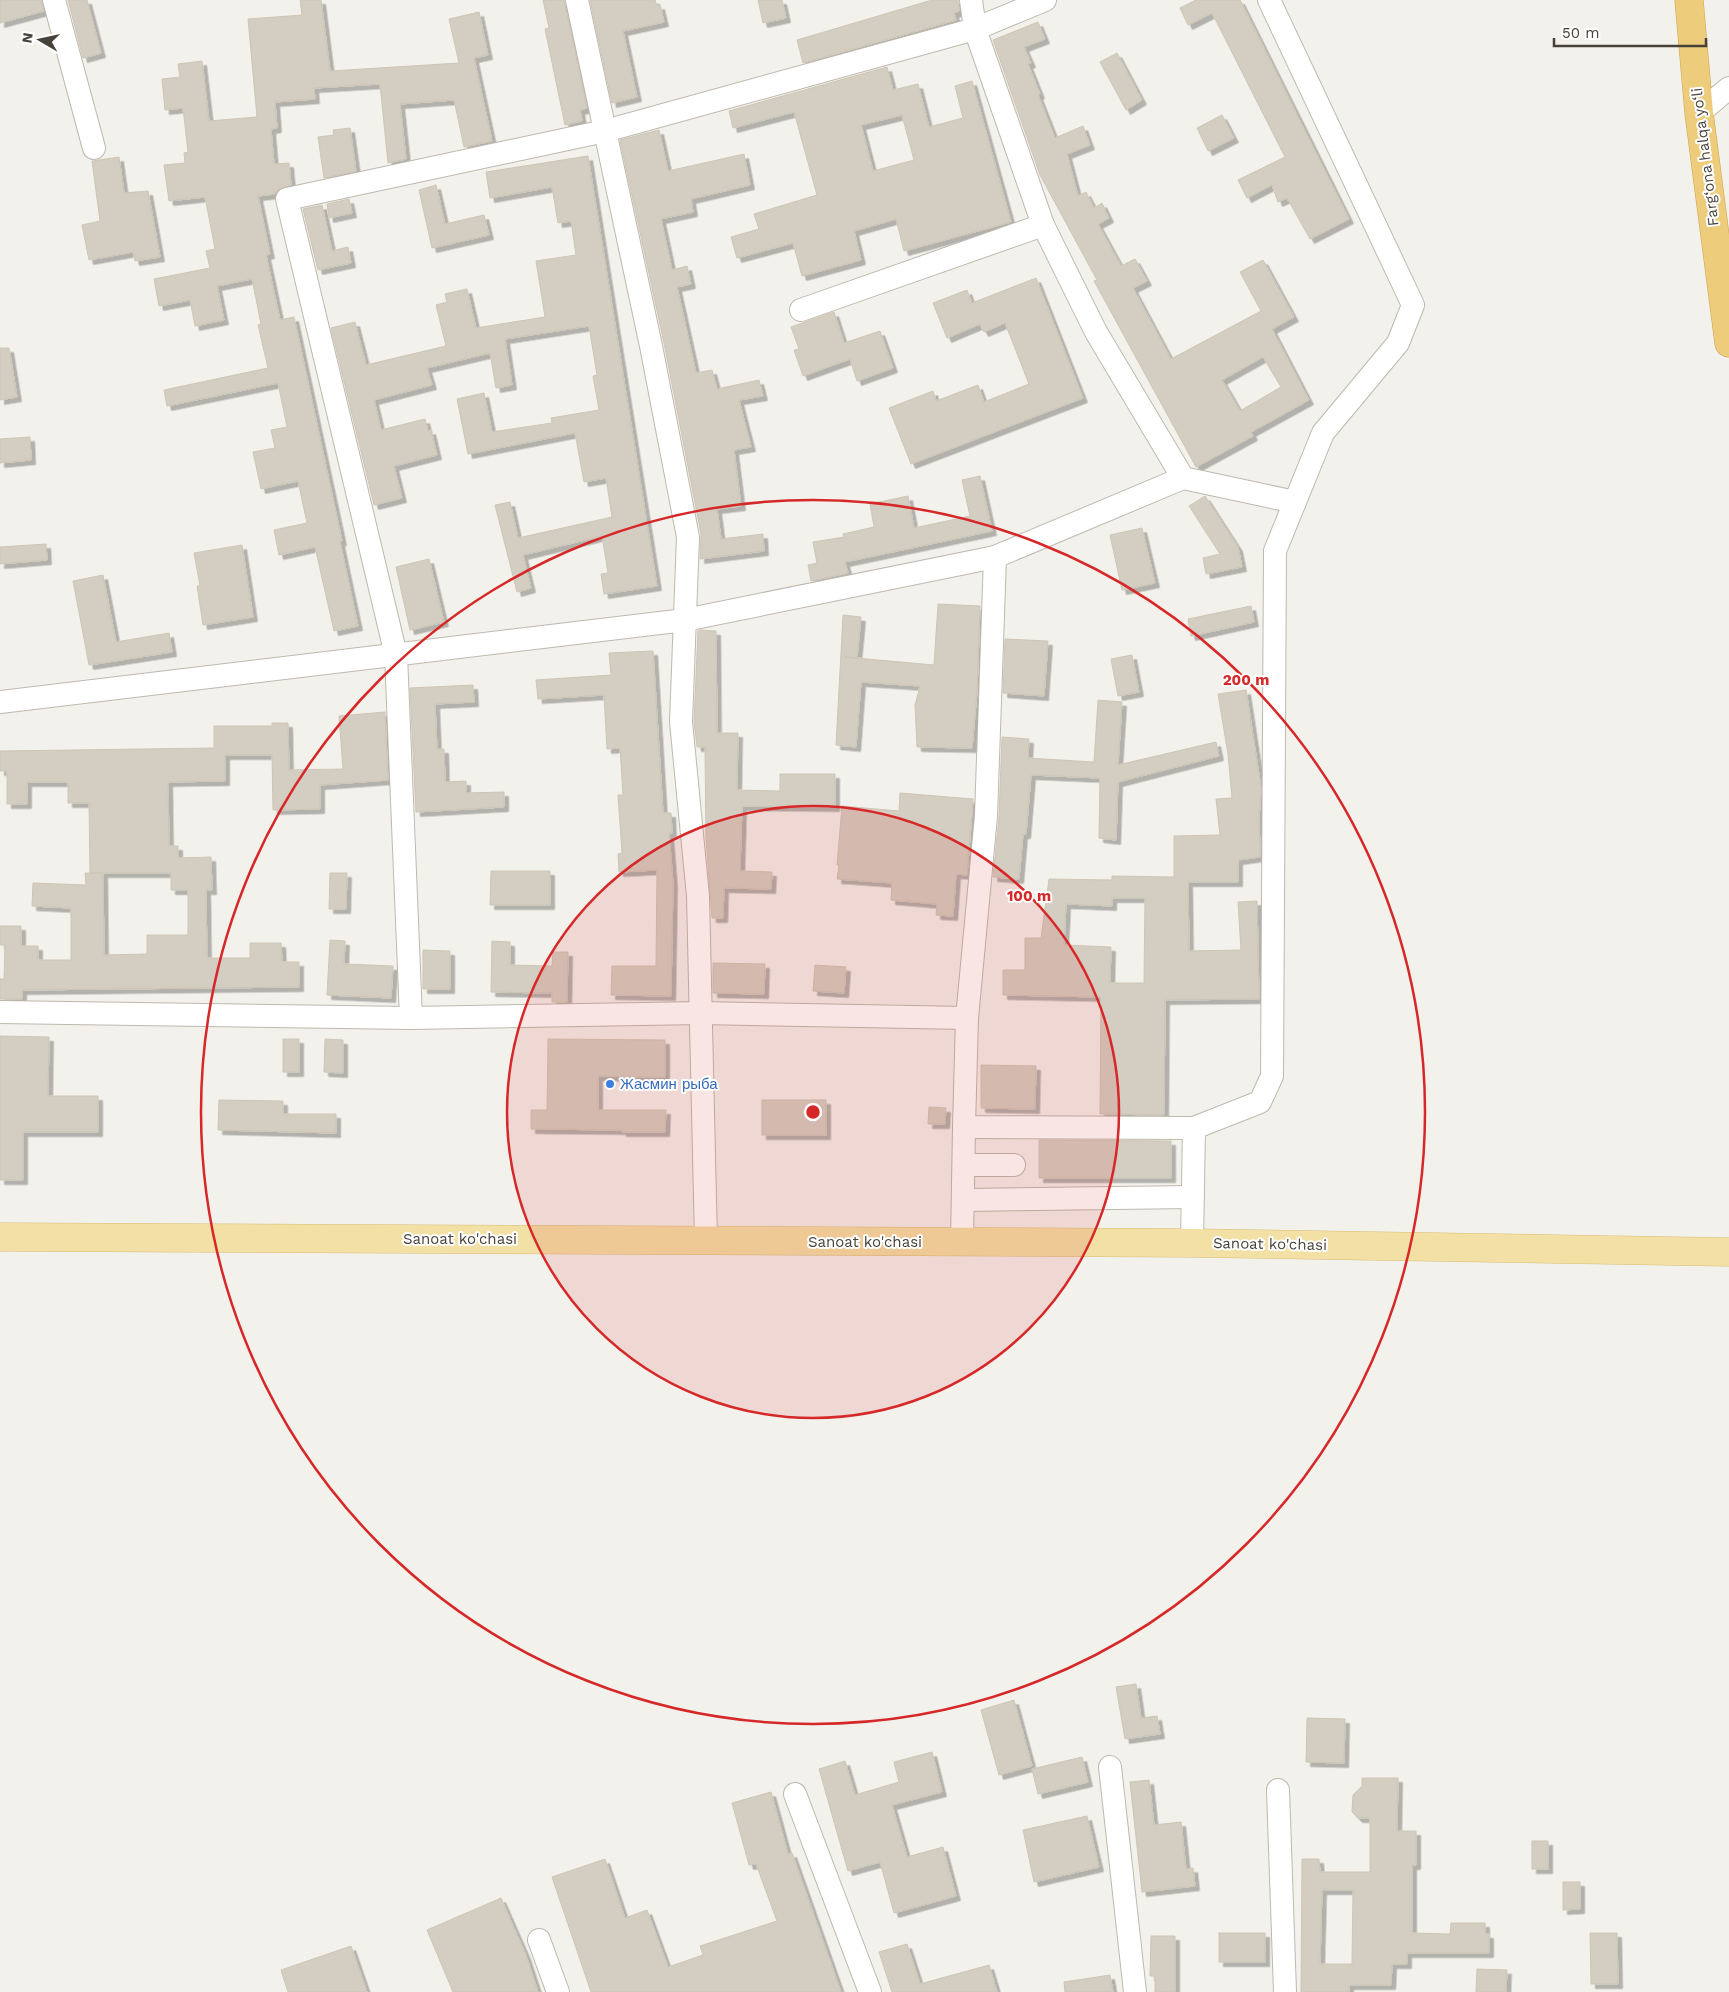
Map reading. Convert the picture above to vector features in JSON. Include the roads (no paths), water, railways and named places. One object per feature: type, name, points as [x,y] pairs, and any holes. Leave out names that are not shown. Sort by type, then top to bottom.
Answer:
[{"type":"highway","name":"Farg‘ona halqa yo‘li","points":[[1688,0],[1699,113],[1729,343]]},
{"type":"main road","name":"Sanoat ko'chasi","points":[[0,1237],[1192,1243],[1729,1252]]},
{"type":"street","points":[[54,0],[94,148]]},
{"type":"street","points":[[577,0],[651,346],[688,537],[680,722],[698,896],[706,1241]]},
{"type":"street","points":[[971,0],[976,29],[1043,225],[1096,332],[1182,478]]},
{"type":"street","points":[[411,1018],[396,655],[287,199],[605,131],[976,29],[1045,0]]},
{"type":"street","points":[[964,1127],[1139,1119],[1194,1128],[1260,1102],[1272,1076],[1275,551],[1323,433],[1398,344],[1413,304],[1269,0]]},
{"type":"street","points":[[1699,113],[1729,88]]},
{"type":"street","points":[[801,310],[1043,225]]},
{"type":"street","points":[[0,702],[685,620],[995,557],[1182,478],[1295,502]]},
{"type":"street","points":[[962,1242],[966,1018],[986,816],[995,557]]},
{"type":"street","points":[[0,1012],[411,1018],[701,1013],[966,1018]]},
{"type":"street","points":[[1192,1243],[1194,1128]]},
{"type":"street","points":[[964,1166],[1014,1165]]},
{"type":"street","points":[[963,1200],[1193,1197]]},
{"type":"street","points":[[1110,1767],[1135,1992]]},
{"type":"street","points":[[1278,1790],[1285,1992]]},
{"type":"street","points":[[795,1794],[870,1992]]},
{"type":"street","points":[[539,1940],[558,1992]]},
{"type":"place","name":"Жасмин рыба","points":[[610,1084]]}]
